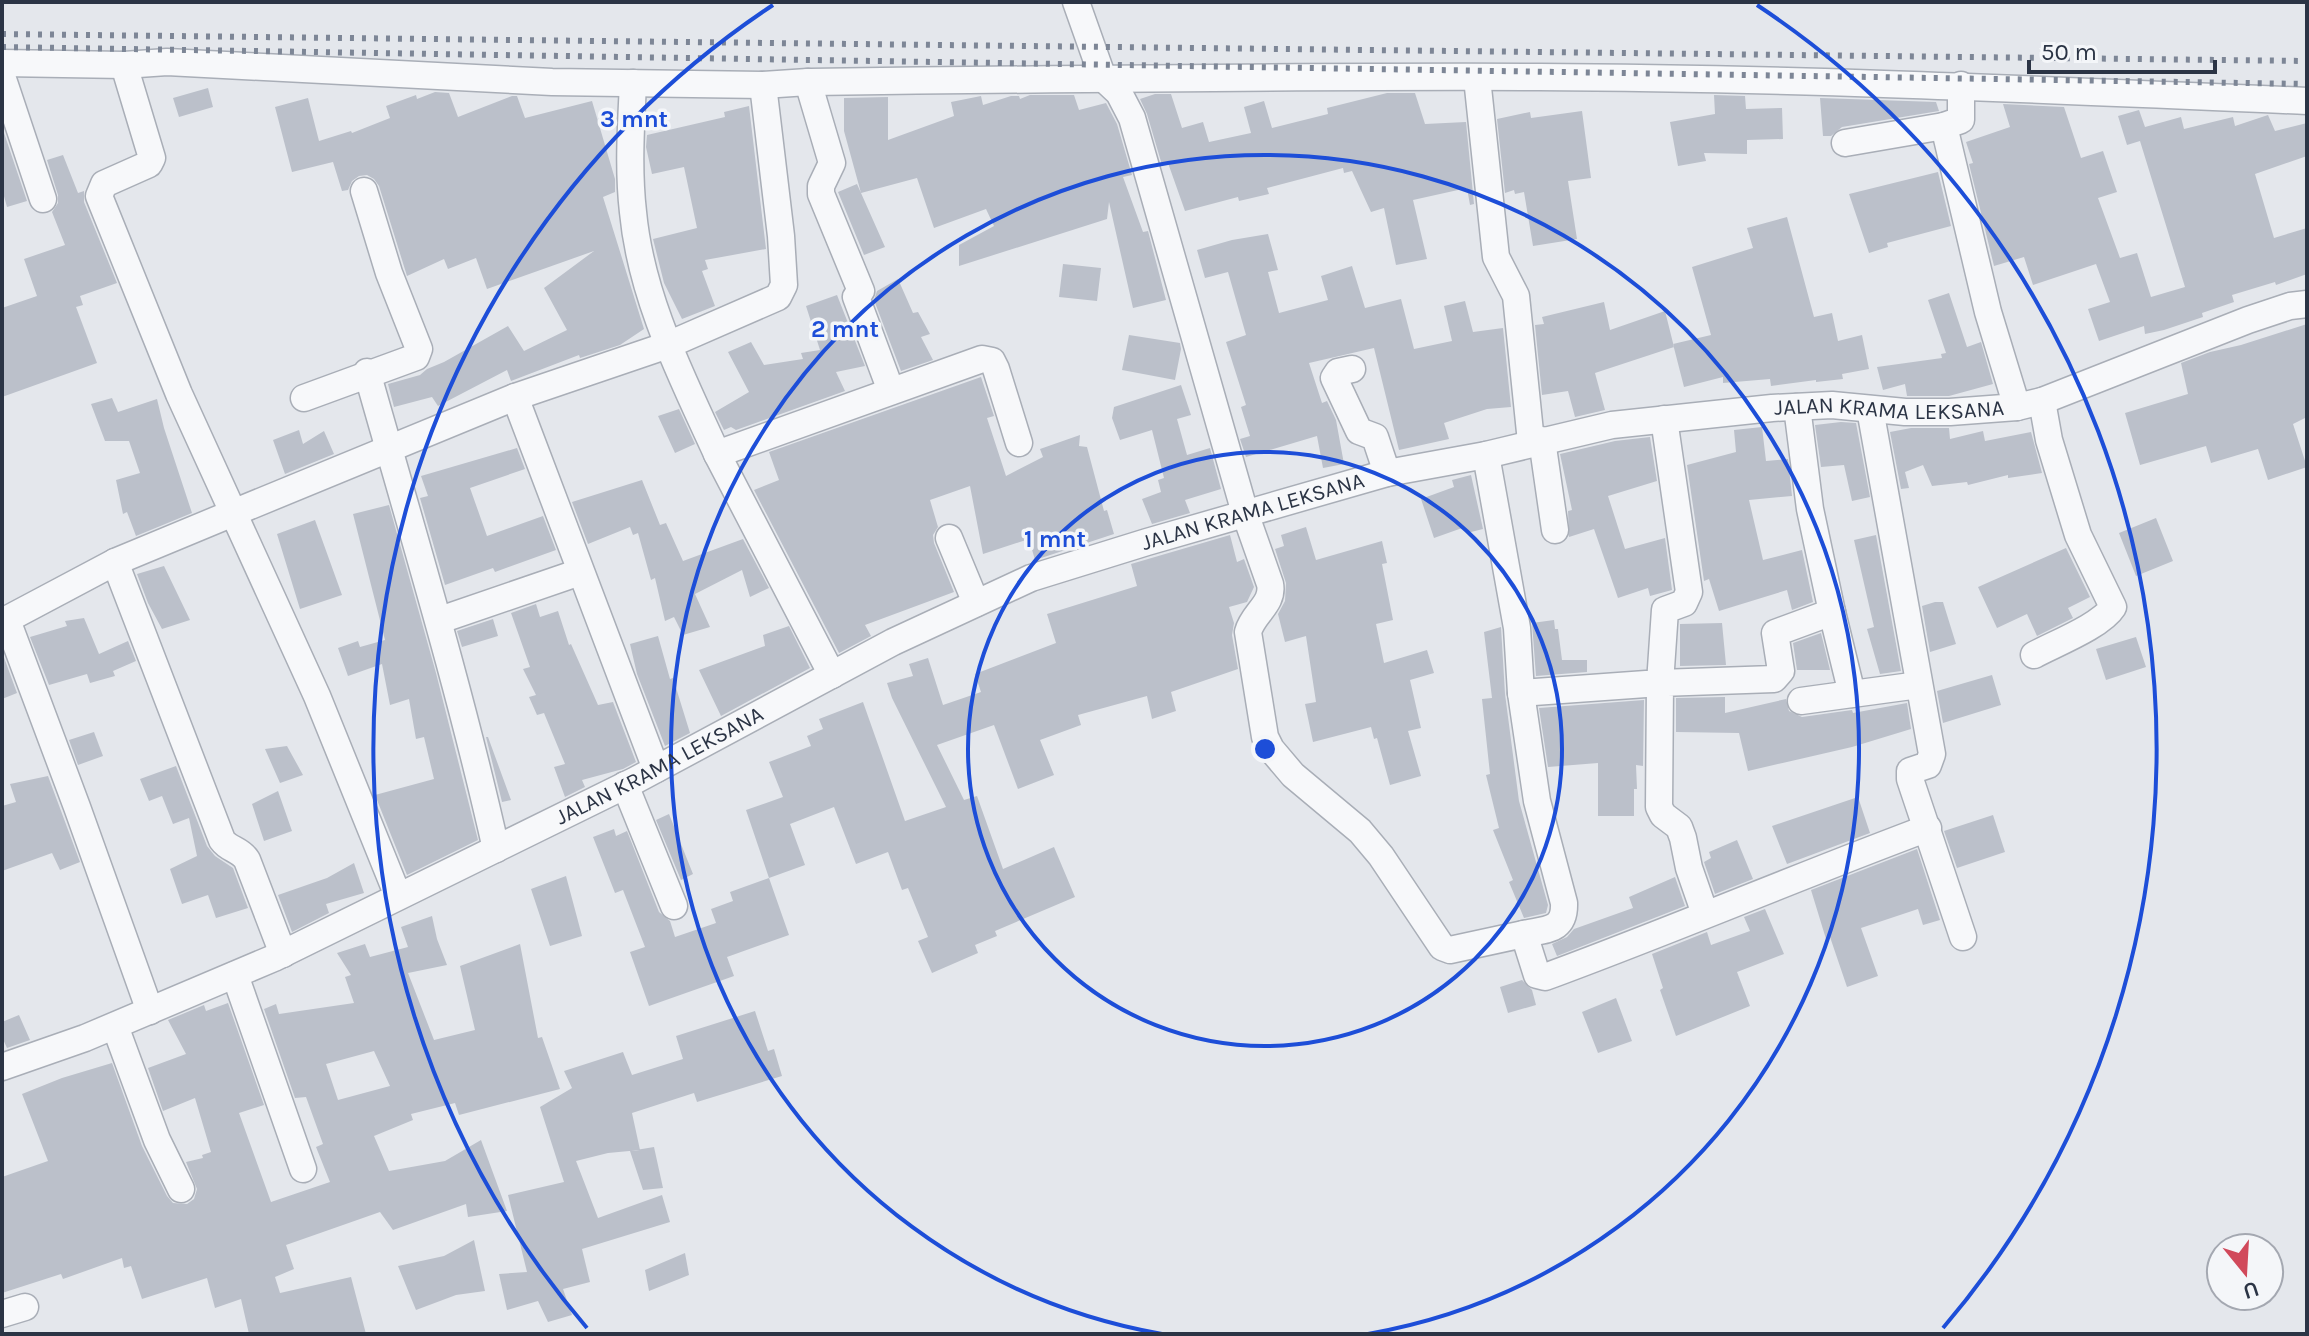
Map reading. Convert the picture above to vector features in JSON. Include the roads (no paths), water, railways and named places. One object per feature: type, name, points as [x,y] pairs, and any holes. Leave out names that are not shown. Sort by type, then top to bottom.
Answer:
[{"type":"street","points":[[1076,2],[1103,78],[1119,93],[1132,118],[1245,513],[1272,593],[1254,616],[1248,632],[1265,737],[1293,775],[1360,831],[1442,947],[1450,950],[1549,929],[1560,923],[1564,914],[1564,903],[1537,801],[1521,693],[1517,628],[1486,455]]},
{"type":"street","points":[[2,63],[124,65],[167,62],[552,82],[763,85],[1103,78],[1551,77],[1961,85],[2307,101]]},
{"type":"street","points":[[124,65],[152,158],[149,164],[104,184],[99,196],[179,394],[317,696],[398,896]]},
{"type":"street","points":[[2,76],[43,199]]},
{"type":"street","points":[[1477,78],[1496,257],[1518,312],[1537,441],[1555,530]]},
{"type":"street","points":[[808,82],[832,163],[821,186],[821,194],[861,291],[856,297],[891,391]]},
{"type":"street","points":[[633,83],[629,158],[633,214],[639,251],[660,328],[717,454],[832,675]]},
{"type":"street","points":[[150,1011],[77,807],[4,621],[115,562],[515,397],[668,345],[778,297],[784,285],[781,236],[763,85]]},
{"type":"street","points":[[1845,143],[1944,126],[1961,120],[1961,85]]},
{"type":"street","points":[[1944,126],[1988,312],[2029,404],[2049,440],[2078,535],[2113,607],[2098,621],[2034,655]]},
{"type":"street","points":[[304,398],[367,372],[416,357],[419,349],[389,273],[364,191]]},
{"type":"street","name":"JALAN KRAMA LEKSANA","points":[[2,1067],[115,1026],[283,954],[625,785],[832,675],[1031,578],[1387,473],[1486,455],[1612,425],[1832,405],[1950,412],[2029,404],[2248,320],[2307,304]]},
{"type":"street","points":[[717,454],[982,359],[992,361],[1019,443]]},
{"type":"street","points":[[1352,369],[1338,372],[1334,378],[1359,431],[1373,435],[1377,440],[1387,473]]},
{"type":"street","points":[[367,372],[440,620],[496,849]]},
{"type":"street","points":[[515,397],[656,769]]},
{"type":"street","points":[[1797,407],[1810,509],[1852,694]]},
{"type":"street","points":[[1870,409],[1932,754],[1928,765],[1910,771],[1910,779],[1963,937]]},
{"type":"street","points":[[1664,419],[1689,592],[1684,603],[1665,610],[1660,683],[1659,807],[1663,815],[1679,827],[1705,914]]},
{"type":"street","points":[[949,538],[976,603]]},
{"type":"street","points":[[115,562],[222,840],[247,860],[283,954]]},
{"type":"street","points":[[440,620],[580,572]]},
{"type":"street","points":[[1521,693],[1774,679],[1781,671],[1775,633],[1832,612]]},
{"type":"street","points":[[1801,701],[1919,685]]},
{"type":"street","points":[[625,785],[674,906]]},
{"type":"street","points":[[1524,934],[1537,975],[1545,977],[1928,828]]},
{"type":"street","points":[[235,975],[303,1169]]},
{"type":"street","points":[[115,1026],[157,1140],[181,1189]]},
{"type":"railway","points":[[2,34],[2307,61]]},
{"type":"railway","points":[[2,47],[2307,84]]}]
